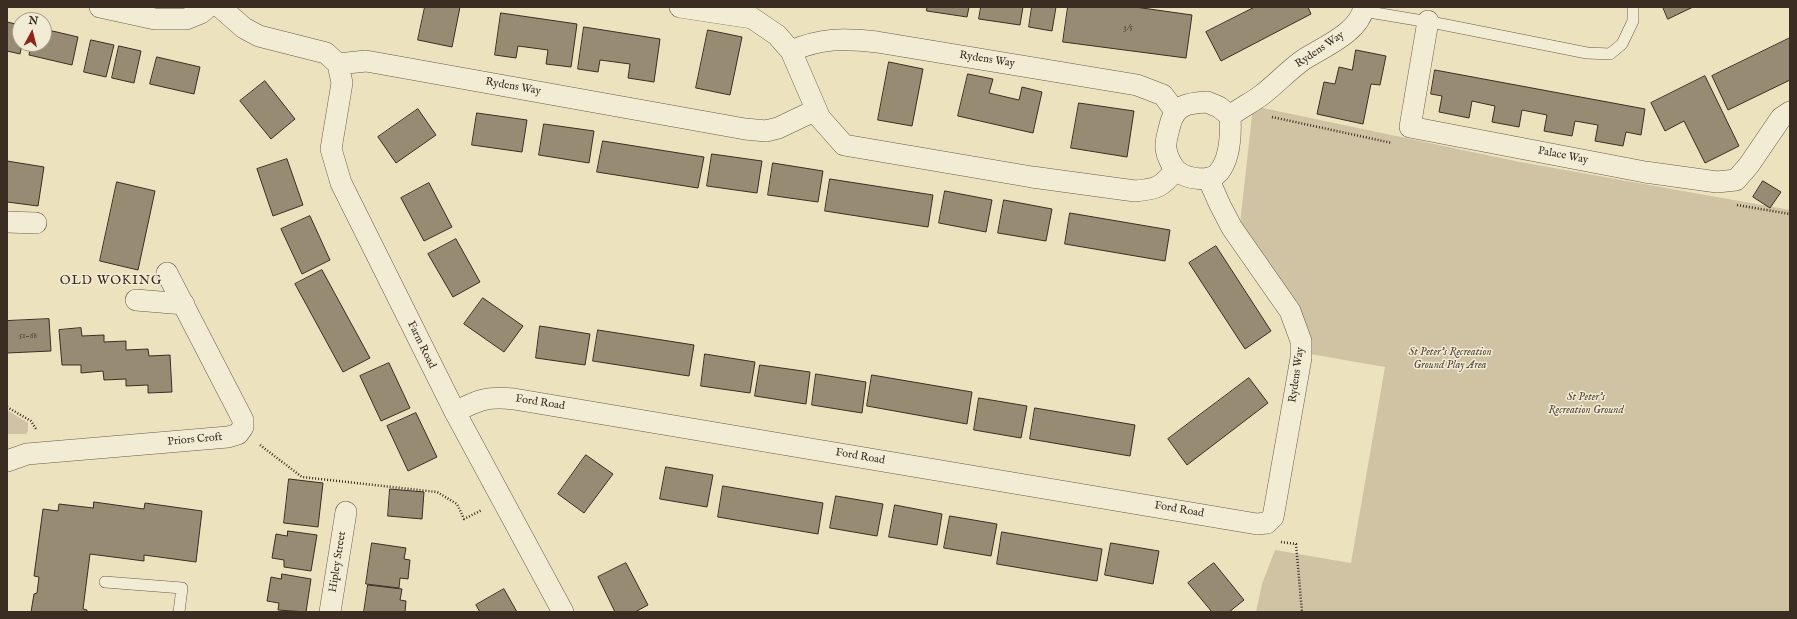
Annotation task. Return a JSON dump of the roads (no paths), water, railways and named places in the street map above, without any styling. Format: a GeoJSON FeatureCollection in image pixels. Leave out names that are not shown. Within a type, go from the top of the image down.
{"type":"FeatureCollection","features":[{"type":"Feature","properties":{"kind":"street"},"geometry":{"type":"LineString","coordinates":[[100,7],[155,19],[186,19],[201,13],[208,7]]}},
{"type":"Feature","properties":{"kind":"street"},"geometry":{"type":"LineString","coordinates":[[220,7],[244,28],[259,36],[326,53],[338,64]]}},
{"type":"Feature","properties":{"kind":"street"},"geometry":{"type":"LineString","coordinates":[[680,7],[752,18],[777,34],[791,51],[820,118],[844,144],[1032,177],[1135,191],[1152,190],[1165,183],[1176,170]]}},
{"type":"Feature","properties":{"kind":"street","name":"Rydens Way"},"geometry":{"type":"LineString","coordinates":[[1230,116],[1263,95],[1304,60],[1333,43],[1351,29],[1364,9]]}},
{"type":"Feature","properties":{"kind":"street","name":"Palace Way"},"geometry":{"type":"LineString","coordinates":[[1428,21],[1410,127],[1645,172],[1717,182],[1736,180],[1750,165],[1781,118],[1790,112]]}},
{"type":"Feature","properties":{"kind":"street","name":"Rydens Way"},"geometry":{"type":"LineString","coordinates":[[791,51],[807,44],[828,40],[852,39],[877,42],[1137,85],[1163,95],[1175,111]]}},
{"type":"Feature","properties":{"kind":"street","name":"Rydens Way"},"geometry":{"type":"LineString","coordinates":[[338,64],[366,61],[745,129],[766,131],[778,128],[816,110]]}},
{"type":"Feature","properties":{"kind":"street","name":"Farm Road"},"geometry":{"type":"LineString","coordinates":[[338,64],[342,83],[331,148],[341,183],[455,412],[563,612]]}},
{"type":"Feature","properties":{"kind":"street"},"geometry":{"type":"LineString","coordinates":[[1207,102],[1219,107],[1230,116],[1229,150],[1225,163],[1218,173],[1208,178],[1195,178],[1176,170],[1166,150],[1167,136],[1175,111],[1193,103],[1207,102]]}},
{"type":"Feature","properties":{"kind":"street","name":"Rydens Way"},"geometry":{"type":"LineString","coordinates":[[1208,178],[1232,228],[1290,311],[1301,341],[1301,358],[1273,517],[1267,523]]}},
{"type":"Feature","properties":{"kind":"street"},"geometry":{"type":"LineString","coordinates":[[7,222],[36,223]]}},
{"type":"Feature","properties":{"kind":"street"},"geometry":{"type":"LineString","coordinates":[[167,273],[184,304]]}},
{"type":"Feature","properties":{"kind":"street"},"geometry":{"type":"LineString","coordinates":[[136,300],[184,304]]}},
{"type":"Feature","properties":{"kind":"street","name":"Priors Croft"},"geometry":{"type":"LineString","coordinates":[[7,461],[27,454],[228,437],[238,434],[243,427],[243,420],[184,304]]}},
{"type":"Feature","properties":{"kind":"street","name":"Ford Road"},"geometry":{"type":"LineString","coordinates":[[455,412],[480,399],[494,397],[511,398],[1257,524],[1267,523]]}},
{"type":"Feature","properties":{"kind":"street","name":"Hipley Street"},"geometry":{"type":"LineString","coordinates":[[330,612],[346,512]]}},
{"type":"Feature","properties":{"kind":"lane"},"geometry":{"type":"LineString","coordinates":[[1364,9],[1587,53],[1610,54],[1622,44],[1633,21],[1633,7]]}},
{"type":"Feature","properties":{"kind":"lane"},"geometry":{"type":"LineString","coordinates":[[105,582],[182,588],[179,612]]}},
{"type":"Feature","properties":{"kind":"district","name":"OLD WOKING"},"geometry":{"type":"Point","coordinates":[111,281]}},
{"type":"Feature","properties":{"kind":"park label","name":"St Peter's Recreation Ground Play Area"},"geometry":{"type":"Point","coordinates":[1450,359]}},
{"type":"Feature","properties":{"kind":"park label","name":"St Peter's Recreation Ground"},"geometry":{"type":"Point","coordinates":[1586,404]}}]}
